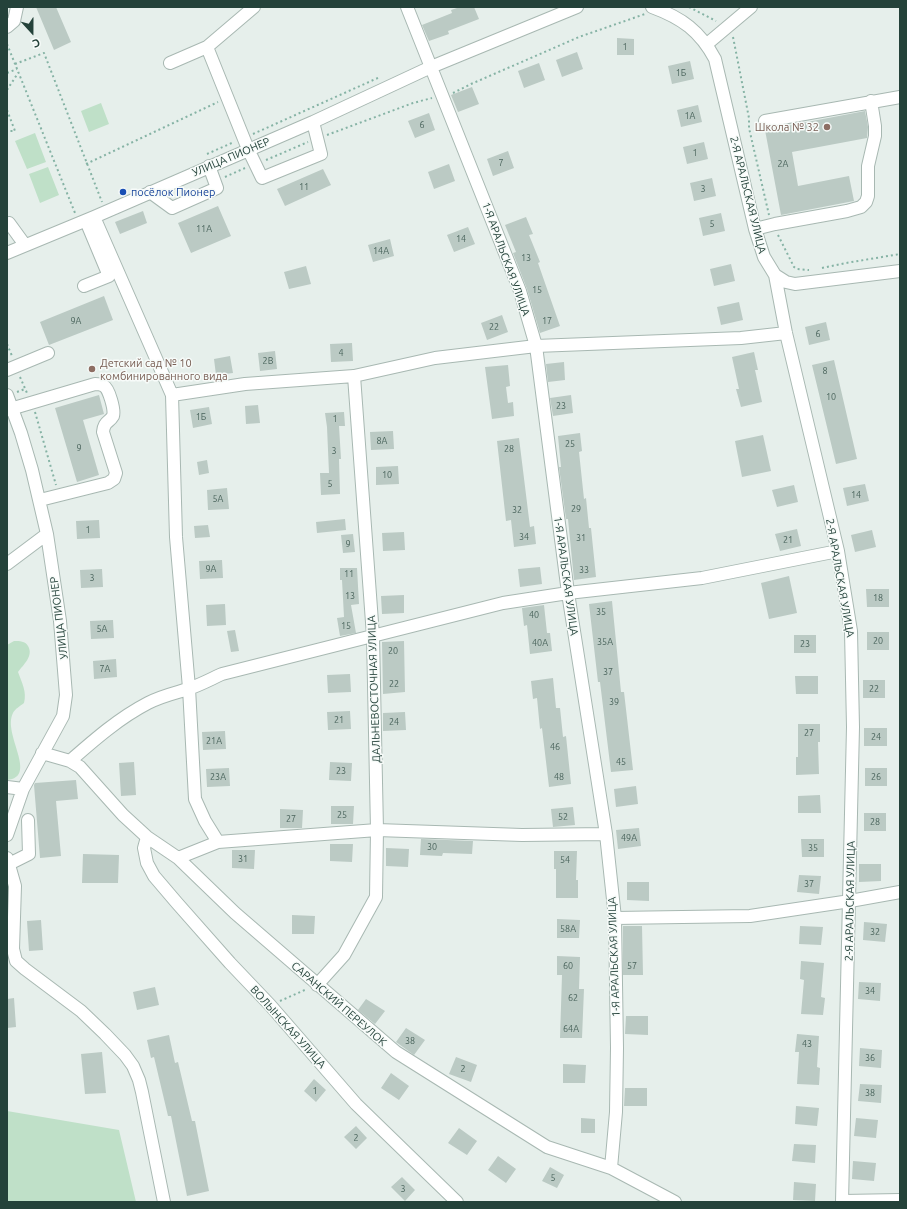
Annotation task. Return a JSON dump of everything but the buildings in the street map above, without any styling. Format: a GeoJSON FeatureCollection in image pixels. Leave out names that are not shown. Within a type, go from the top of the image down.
{"type":"FeatureCollection","features":[{"type":"Feature","properties":{"kind":"street"},"geometry":{"type":"LineString","coordinates":[[11,24],[17,7]]}},
{"type":"Feature","properties":{"kind":"street"},"geometry":{"type":"LineString","coordinates":[[170,63],[207,47],[254,7]]}},
{"type":"Feature","properties":{"kind":"street","name":"1-Я АРАЛЬСКАЯ УЛИЦА"},"geometry":{"type":"LineString","coordinates":[[408,7],[520,291],[536,346],[568,593],[606,834],[615,918],[617,1048],[616,1112],[611,1168]]}},
{"type":"Feature","properties":{"kind":"street","name":"УЛИЦА ПИОНЕР"},"geometry":{"type":"LineString","coordinates":[[7,253],[90,219],[209,166],[246,143],[313,122],[431,67],[578,7]]}},
{"type":"Feature","properties":{"kind":"street","name":"2-Я АРАЛЬСКАЯ УЛИЦА"},"geometry":{"type":"LineString","coordinates":[[652,7],[675,11],[707,44],[715,59],[755,229],[764,257],[775,275],[786,333],[838,551],[851,631],[853,727],[843,1201]]}},
{"type":"Feature","properties":{"kind":"street"},"geometry":{"type":"LineString","coordinates":[[707,44],[751,7]]}},
{"type":"Feature","properties":{"kind":"street"},"geometry":{"type":"LineString","coordinates":[[207,47],[246,143],[262,178],[321,154],[313,122]]}},
{"type":"Feature","properties":{"kind":"street"},"geometry":{"type":"LineString","coordinates":[[765,121],[900,97]]}},
{"type":"Feature","properties":{"kind":"street"},"geometry":{"type":"LineString","coordinates":[[755,229],[772,224],[847,211],[860,207],[866,202],[868,196],[869,161],[875,136],[872,101]]}},
{"type":"Feature","properties":{"kind":"street"},"geometry":{"type":"LineString","coordinates":[[150,192],[172,208],[217,188],[209,166]]}},
{"type":"Feature","properties":{"kind":"street"},"geometry":{"type":"LineString","coordinates":[[84,286],[109,276],[90,219]]}},
{"type":"Feature","properties":{"kind":"street"},"geometry":{"type":"LineString","coordinates":[[90,219],[172,395],[176,537],[189,688],[196,799],[204,821],[218,842]]}},
{"type":"Feature","properties":{"kind":"street"},"geometry":{"type":"LineString","coordinates":[[9,223],[25,245]]}},
{"type":"Feature","properties":{"kind":"street"},"geometry":{"type":"LineString","coordinates":[[775,275],[786,282],[795,284],[900,271]]}},
{"type":"Feature","properties":{"kind":"street"},"geometry":{"type":"LineString","coordinates":[[172,395],[245,384],[354,376],[435,358],[536,346],[741,338],[786,333]]}},
{"type":"Feature","properties":{"kind":"street"},"geometry":{"type":"LineString","coordinates":[[11,368],[48,353]]}},
{"type":"Feature","properties":{"kind":"street","name":"ДАЛЬНЕВОСТОЧНАЯ УЛИЦА"},"geometry":{"type":"LineString","coordinates":[[317,985],[344,955],[376,896],[377,830],[373,636],[354,376]]}},
{"type":"Feature","properties":{"kind":"street"},"geometry":{"type":"LineString","coordinates":[[10,409],[95,384],[105,386],[109,392],[113,416],[104,426],[103,432],[116,473],[114,479],[108,483],[40,500]]}},
{"type":"Feature","properties":{"kind":"street","name":"УЛИЦА ПИОНЕР"},"geometry":{"type":"LineString","coordinates":[[7,835],[23,789],[63,716],[66,695],[60,621],[47,534],[40,500],[26,448],[10,409],[11,393]]}},
{"type":"Feature","properties":{"kind":"street"},"geometry":{"type":"LineString","coordinates":[[7,564],[47,534]]}},
{"type":"Feature","properties":{"kind":"street"},"geometry":{"type":"LineString","coordinates":[[70,761],[107,730],[132,713],[164,696],[189,688],[222,674],[503,603],[568,593],[702,578],[838,551]]}},
{"type":"Feature","properties":{"kind":"street","name":"САРАНСКИЙ ПЕРЕУЛОК"},"geometry":{"type":"LineString","coordinates":[[42,753],[70,761],[80,768],[123,815],[147,837],[178,858],[234,913],[396,1052],[547,1147],[611,1168],[675,1202]]}},
{"type":"Feature","properties":{"kind":"street"},"geometry":{"type":"LineString","coordinates":[[7,787],[23,789]]}},
{"type":"Feature","properties":{"kind":"street"},"geometry":{"type":"LineString","coordinates":[[28,820],[29,854],[8,861],[15,886],[13,950],[16,961],[81,1011],[125,1055],[133,1066],[142,1092],[164,1202]]}},
{"type":"Feature","properties":{"kind":"street"},"geometry":{"type":"LineString","coordinates":[[178,858],[218,842],[377,830],[522,835],[606,834]]}},
{"type":"Feature","properties":{"kind":"street","name":"ВОЛЫНСКАЯ УЛИЦА"},"geometry":{"type":"LineString","coordinates":[[147,837],[144,848],[147,863],[154,876],[225,958],[270,1005],[356,1104],[457,1202]]}},
{"type":"Feature","properties":{"kind":"street"},"geometry":{"type":"LineString","coordinates":[[615,918],[750,916],[900,892]]}},
{"type":"Feature","properties":{"kind":"street"},"geometry":{"type":"LineString","coordinates":[[843,1201],[900,1200]]}},
{"type":"Feature","properties":{"kind":"path"},"geometry":{"type":"LineString","coordinates":[[689,7],[727,27],[733,34],[749,118],[749,128],[772,224],[794,267],[797,269],[809,270],[900,254]]}},
{"type":"Feature","properties":{"kind":"path"},"geometry":{"type":"LineString","coordinates":[[7,44],[75,214]]}},
{"type":"Feature","properties":{"kind":"path"},"geometry":{"type":"LineString","coordinates":[[15,64],[44,53],[102,202]]}},
{"type":"Feature","properties":{"kind":"path"},"geometry":{"type":"LineString","coordinates":[[7,73],[17,69]]}},
{"type":"Feature","properties":{"kind":"path"},"geometry":{"type":"LineString","coordinates":[[7,90],[19,72]]}},
{"type":"Feature","properties":{"kind":"path"},"geometry":{"type":"LineString","coordinates":[[246,143],[384,75]]}},
{"type":"Feature","properties":{"kind":"path"},"geometry":{"type":"LineString","coordinates":[[86,164],[228,97]]}},
{"type":"Feature","properties":{"kind":"path"},"geometry":{"type":"LineString","coordinates":[[7,110],[15,131],[7,131]]}},
{"type":"Feature","properties":{"kind":"path"},"geometry":{"type":"LineString","coordinates":[[7,344],[11,368],[25,389],[38,420],[58,495]]}},
{"type":"Feature","properties":{"kind":"path"},"geometry":{"type":"LineString","coordinates":[[11,393],[25,389]]}},
{"type":"Feature","properties":{"kind":"path"},"geometry":{"type":"LineString","coordinates":[[270,1005],[317,985]]}},
{"type":"Feature","properties":{"kind":"green space"},"geometry":{"type":"Polygon","coordinates":[[[101,103],[109,124],[89,132],[81,111],[101,103]]]}},
{"type":"Feature","properties":{"kind":"green space"},"geometry":{"type":"Polygon","coordinates":[[[35,133],[46,162],[27,169],[15,141],[35,133]]]}},
{"type":"Feature","properties":{"kind":"green space"},"geometry":{"type":"Polygon","coordinates":[[[48,167],[59,195],[40,203],[29,174],[48,167]]]}},
{"type":"Feature","properties":{"kind":"green space"},"geometry":{"type":"Polygon","coordinates":[[[14,641],[24,642],[28,646],[30,653],[29,657],[18,672],[24,691],[24,703],[13,713],[11,722],[20,763],[20,771],[16,777],[7,780],[7,645],[14,641]]]}},
{"type":"Feature","properties":{"kind":"green space"},"geometry":{"type":"Polygon","coordinates":[[[7,1111],[119,1130],[136,1202],[7,1202],[7,1111]]]}},
{"type":"Feature","properties":{"kind":"place","name":"Школа № 32"},"geometry":{"type":"Point","coordinates":[827,127]}},
{"type":"Feature","properties":{"kind":"place","name":"посёлок Пионер"},"geometry":{"type":"Point","coordinates":[123,192]}},
{"type":"Feature","properties":{"kind":"place","name":"Детский сад № 10 комбинированного вида"},"geometry":{"type":"Point","coordinates":[92,369]}}]}
